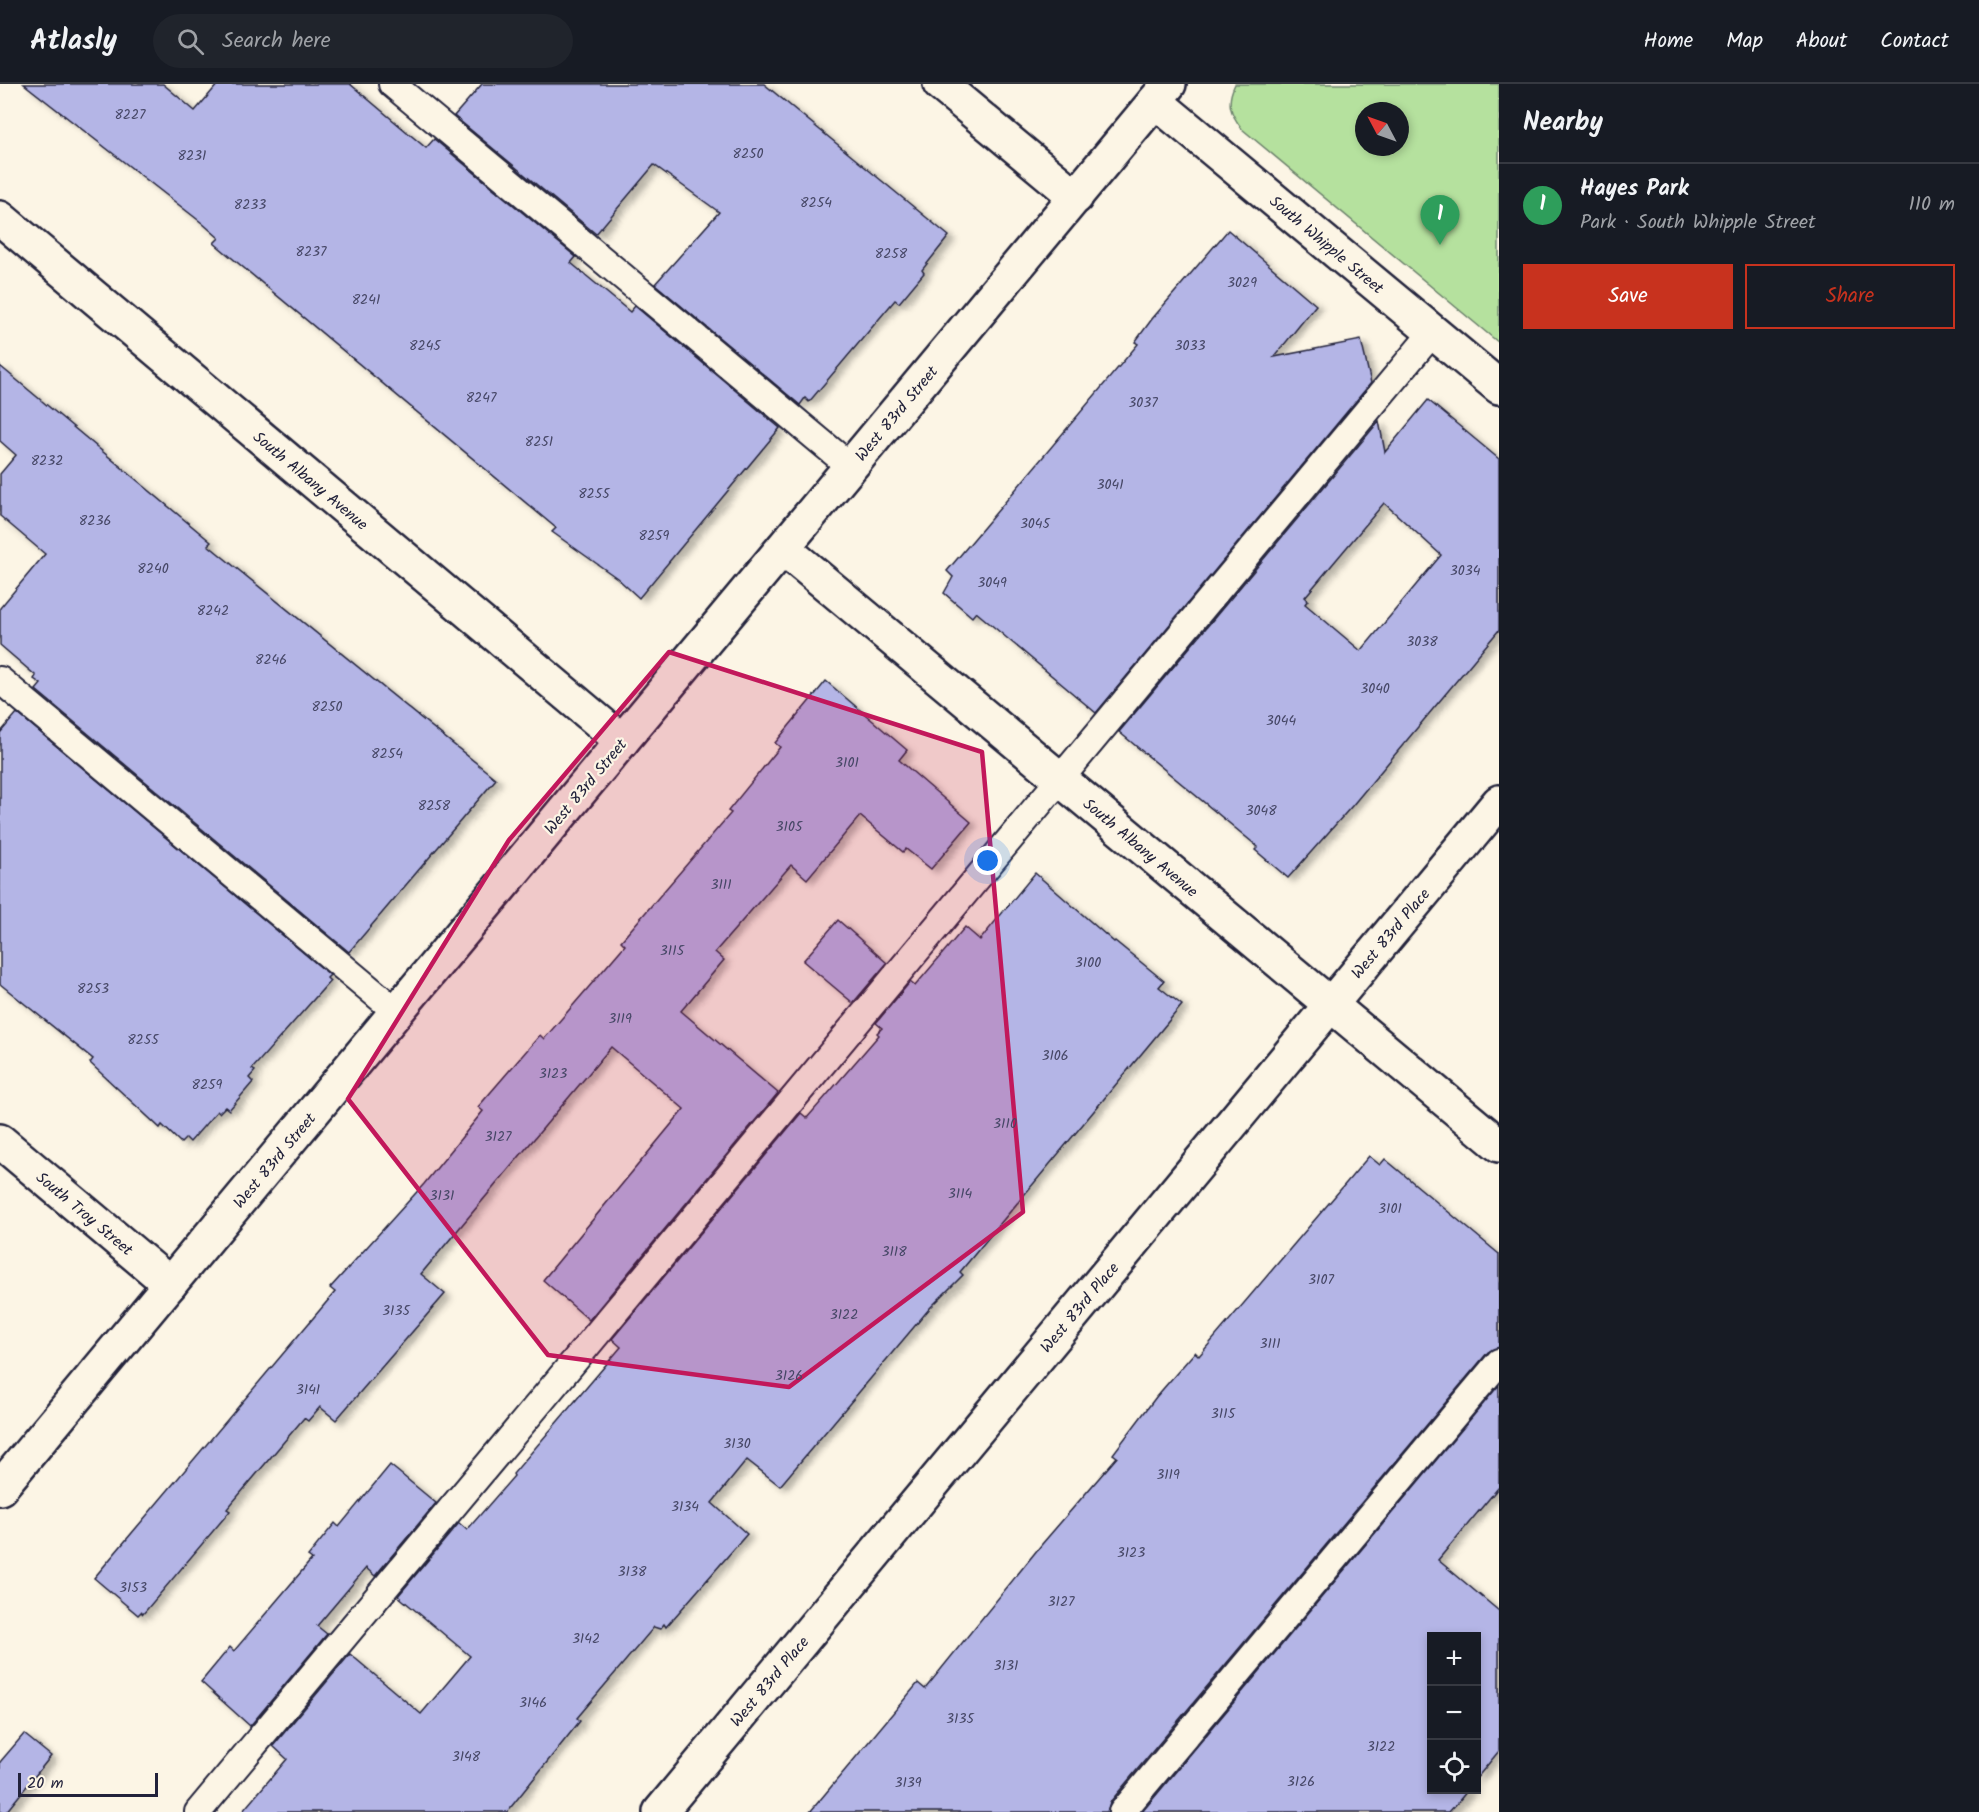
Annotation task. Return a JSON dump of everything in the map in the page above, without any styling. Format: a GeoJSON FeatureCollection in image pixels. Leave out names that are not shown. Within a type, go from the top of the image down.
{"type":"FeatureCollection","features":[{"type":"Feature","properties":{"kind":"street"},"geometry":{"type":"LineString","coordinates":[[940,84],[1076,197]]}},
{"type":"Feature","properties":{"kind":"street","name":"West 83rd Street"},"geometry":{"type":"LineString","coordinates":[[0,1488],[1162,92]]}},
{"type":"Feature","properties":{"kind":"street","name":"South Whipple Street"},"geometry":{"type":"LineString","coordinates":[[1162,92],[1433,332],[1499,387]]}},
{"type":"Feature","properties":{"kind":"street","name":"South Albany Avenue"},"geometry":{"type":"LineString","coordinates":[[0,218],[622,741]]}},
{"type":"Feature","properties":{"kind":"street","name":"South Albany Avenue"},"geometry":{"type":"LineString","coordinates":[[783,548],[1499,1145]]}},
{"type":"Feature","properties":{"kind":"street","name":"West 83rd Place"},"geometry":{"type":"LineString","coordinates":[[660,1812],[1499,801]]}},
{"type":"Feature","properties":{"kind":"street","name":"South Troy Street"},"geometry":{"type":"LineString","coordinates":[[0,1142],[170,1284]]}},
{"type":"Feature","properties":{"kind":"lane"},"geometry":{"type":"LineString","coordinates":[[392,84],[851,466]]}},
{"type":"Feature","properties":{"kind":"lane"},"geometry":{"type":"LineString","coordinates":[[198,1812],[1433,332]]}},
{"type":"Feature","properties":{"kind":"lane"},"geometry":{"type":"LineString","coordinates":[[0,680],[397,1012]]}},
{"type":"Feature","properties":{"kind":"lane"},"geometry":{"type":"LineString","coordinates":[[1122,1812],[1499,1362]]}},
{"type":"Feature","properties":{"kind":"highlighted area"},"geometry":{"type":"Polygon","coordinates":[[[669,652],[982,752],[1023,1212],[789,1387],[548,1355],[348,1099],[509,840],[669,652]]]}},
{"type":"Feature","properties":{"kind":"green space"},"geometry":{"type":"Polygon","coordinates":[[[1235,84],[1499,84],[1499,343],[1242,129],[1231,108],[1231,97],[1235,84]]]}},
{"type":"Feature","properties":{"kind":"building"},"geometry":{"type":"Polygon","coordinates":[[[24,84],[163,84],[195,111],[218,84],[350,84],[426,148],[434,139],[576,257],[571,263],[630,312],[635,306],[780,428],[639,598],[617,578],[552,532],[556,528],[214,243],[219,238],[202,223],[24,84]]]}},
{"type":"Feature","properties":{"kind":"building"},"geometry":{"type":"Polygon","coordinates":[[[482,84],[764,84],[949,236],[922,270],[924,273],[899,303],[895,300],[809,402],[805,398],[800,405],[655,284],[719,212],[654,165],[596,234],[454,116],[482,84]]]}},
{"type":"Feature","properties":{"kind":"building"},"geometry":{"type":"Polygon","coordinates":[[[1228,230],[1316,305],[1274,357],[1361,340],[1371,383],[1096,713],[976,612],[972,617],[944,593],[953,577],[947,571],[1138,344],[1135,342],[1152,319],[1228,230]]]}},
{"type":"Feature","properties":{"kind":"building"},"geometry":{"type":"Polygon","coordinates":[[[0,366],[211,542],[208,545],[496,779],[349,952],[36,690],[41,684],[34,679],[36,676],[0,645],[0,608],[45,554],[0,516],[0,474],[16,455],[0,441],[0,366]]]}},
{"type":"Feature","properties":{"kind":"building"},"geometry":{"type":"Polygon","coordinates":[[[1428,400],[1499,459],[1499,630],[1352,806],[1288,878],[1255,850],[1258,847],[1119,732],[1379,421],[1385,452],[1428,400]],[[1384,503],[1305,597],[1308,600],[1305,604],[1361,651],[1441,555],[1384,503]]]}},
{"type":"Feature","properties":{"kind":"building"},"geometry":{"type":"Polygon","coordinates":[[[826,681],[907,750],[899,760],[971,822],[931,869],[906,849],[903,852],[860,816],[807,879],[791,865],[715,952],[724,960],[681,1011],[778,1093],[589,1320],[543,1280],[684,1109],[611,1047],[421,1274],[445,1294],[336,1420],[320,1407],[308,1421],[304,1418],[227,1509],[230,1511],[143,1614],[141,1612],[138,1615],[94,1578],[335,1292],[330,1288],[424,1184],[483,1111],[478,1107],[540,1035],[544,1039],[625,945],[621,941],[731,813],[728,811],[780,747],[775,743],[826,681]]]}},
{"type":"Feature","properties":{"kind":"building"},"geometry":{"type":"Polygon","coordinates":[[[17,713],[330,975],[327,978],[330,981],[252,1069],[255,1071],[249,1078],[253,1082],[229,1110],[225,1107],[219,1113],[217,1111],[190,1142],[186,1138],[181,1143],[162,1125],[160,1128],[90,1063],[93,1059],[0,984],[0,733],[17,713]]]}},
{"type":"Feature","properties":{"kind":"building"},"geometry":{"type":"Polygon","coordinates":[[[1035,873],[1114,942],[1164,981],[1159,987],[1182,1005],[960,1272],[963,1275],[930,1308],[780,1486],[747,1460],[712,1503],[747,1534],[666,1627],[664,1624],[660,1629],[654,1627],[577,1718],[580,1721],[507,1812],[242,1812],[287,1759],[273,1746],[350,1654],[421,1714],[470,1656],[398,1596],[459,1523],[467,1530],[514,1476],[513,1474],[621,1347],[612,1339],[801,1113],[807,1118],[879,1035],[877,1033],[882,1028],[876,1023],[910,982],[915,986],[965,927],[980,940],[1035,873]]]}},
{"type":"Feature","properties":{"kind":"building"},"geometry":{"type":"Polygon","coordinates":[[[838,920],[887,963],[853,1003],[803,961],[838,920]]]}},
{"type":"Feature","properties":{"kind":"building"},"geometry":{"type":"Polygon","coordinates":[[[1369,1156],[1380,1165],[1385,1159],[1499,1254],[1499,1347],[1488,1352],[1110,1802],[1107,1812],[810,1812],[918,1683],[925,1689],[1042,1544],[1117,1457],[1113,1454],[1156,1397],[1195,1352],[1199,1356],[1369,1156]]]}},
{"type":"Feature","properties":{"kind":"building"},"geometry":{"type":"Polygon","coordinates":[[[1499,1385],[1499,1487],[1438,1560],[1499,1611],[1499,1751],[1481,1773],[1481,1632],[1427,1632],[1427,1794],[1465,1794],[1458,1802],[1449,1812],[1142,1812],[1499,1385]]]}},
{"type":"Feature","properties":{"kind":"building"},"geometry":{"type":"Polygon","coordinates":[[[390,1465],[436,1503],[375,1576],[366,1568],[317,1626],[327,1634],[250,1726],[201,1682],[230,1647],[234,1651],[312,1559],[308,1556],[335,1523],[339,1527],[390,1465]]]}},
{"type":"Feature","properties":{"kind":"building"},"geometry":{"type":"Polygon","coordinates":[[[24,1734],[51,1756],[6,1812],[0,1812],[0,1762],[24,1734]]]}},
{"type":"Feature","properties":{"kind":"place","name":"Hayes Park"},"geometry":{"type":"Point","coordinates":[1440,245]}}]}
